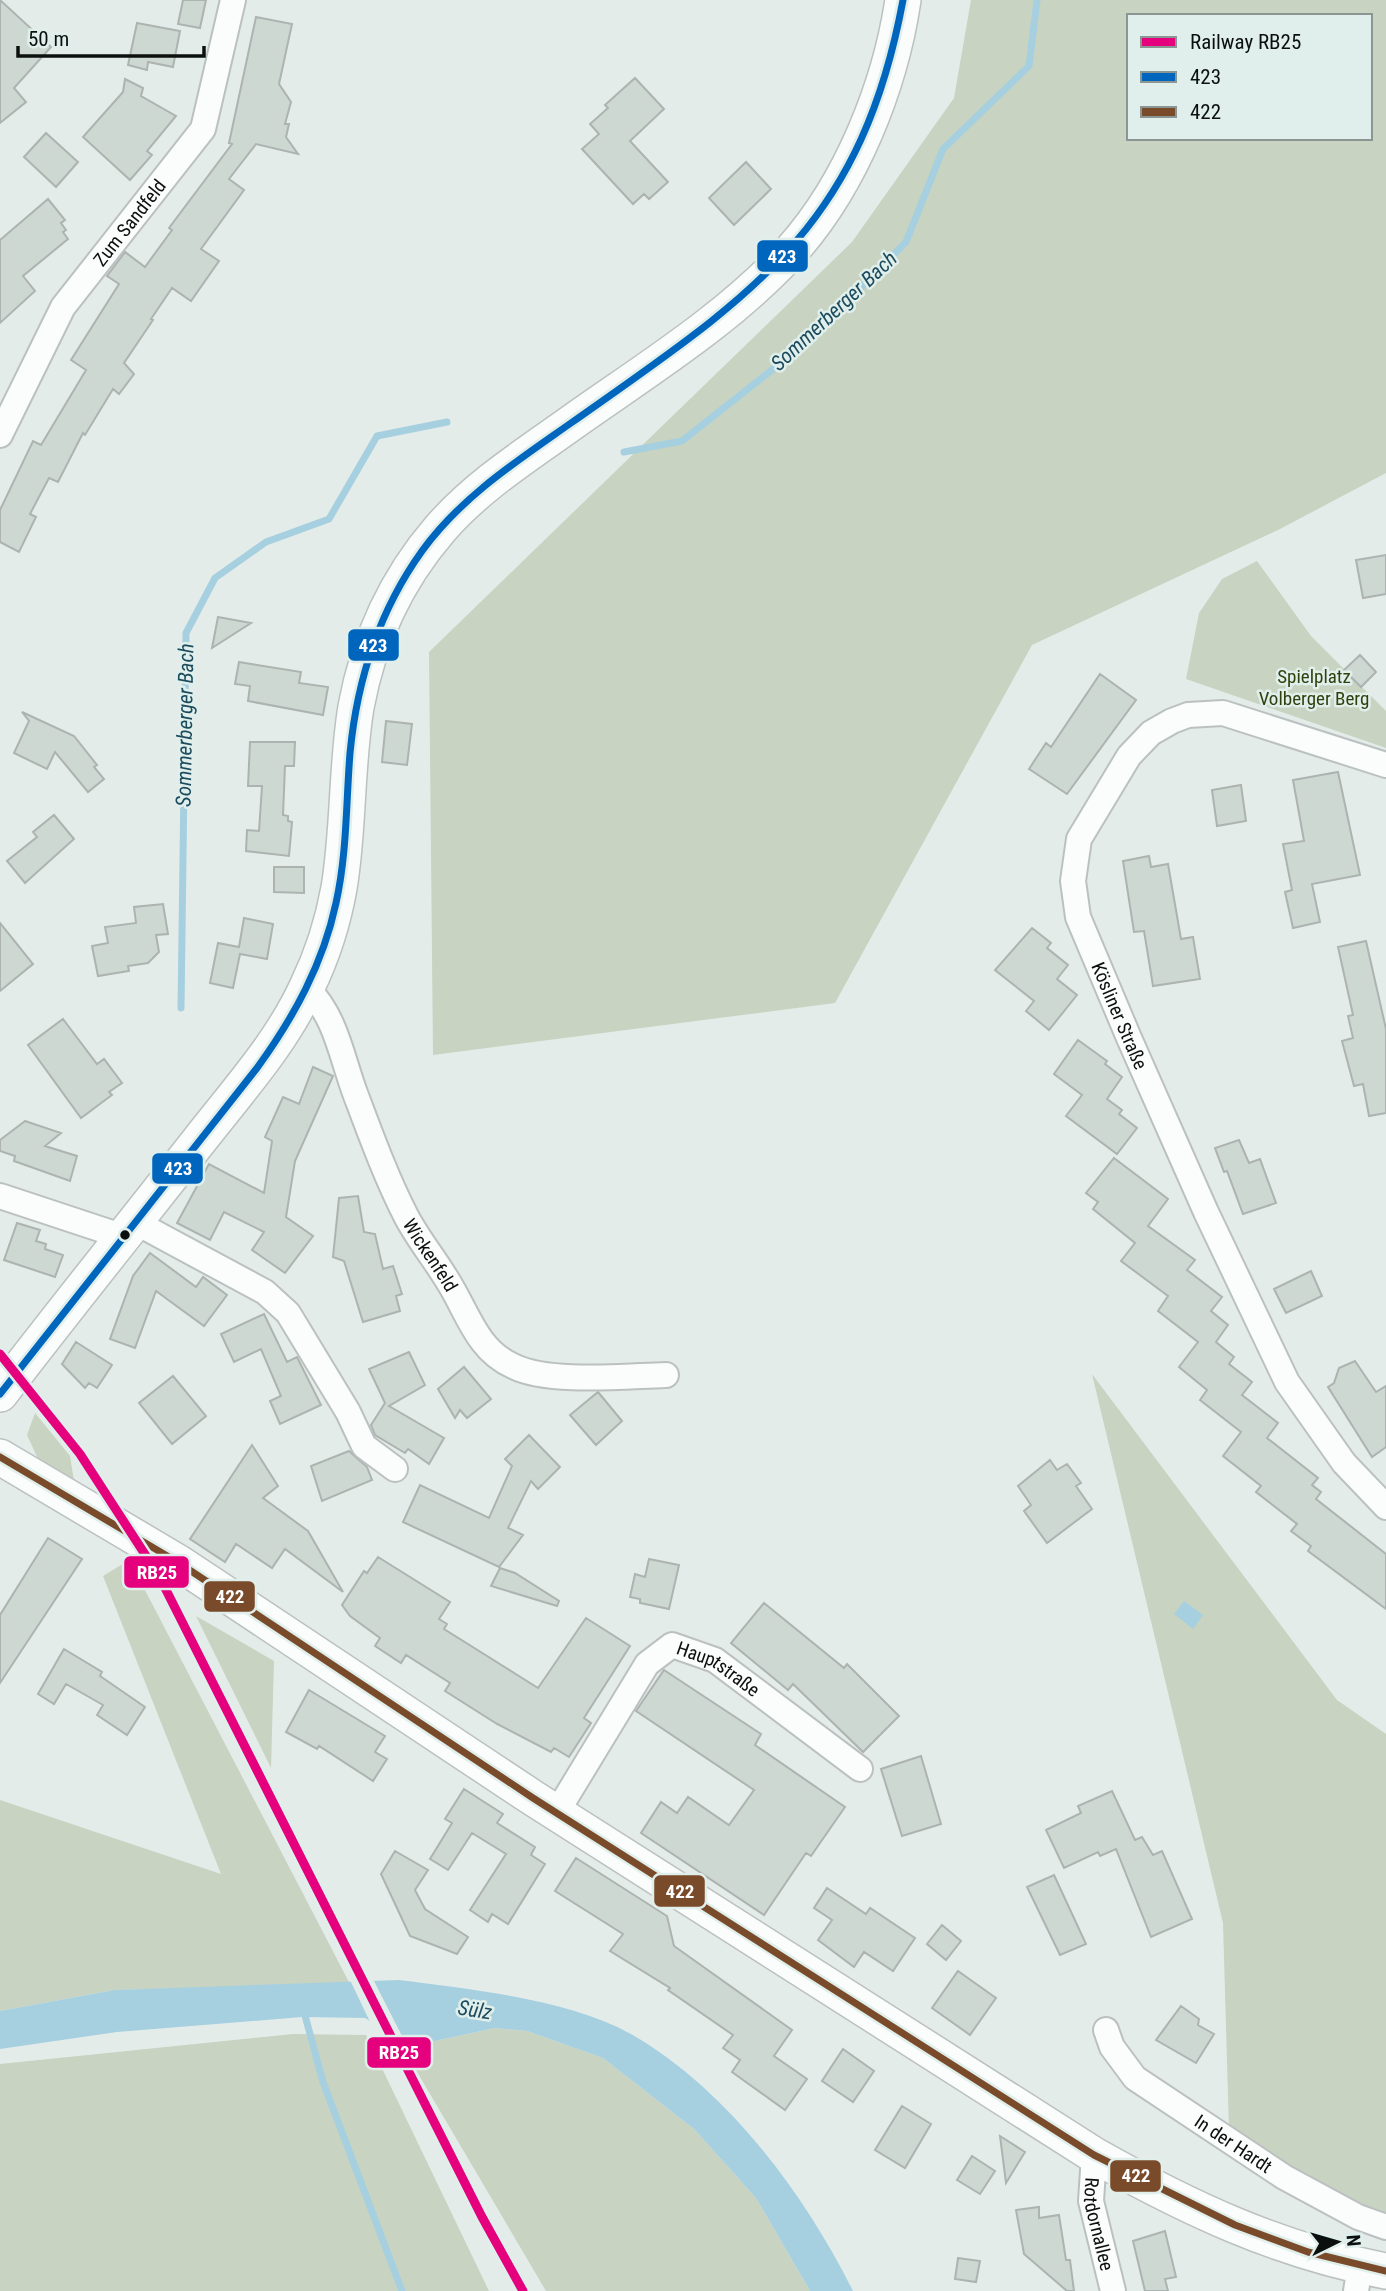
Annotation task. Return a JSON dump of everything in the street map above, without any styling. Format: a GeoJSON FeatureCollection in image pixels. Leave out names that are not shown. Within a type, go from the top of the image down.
{"type":"FeatureCollection","features":[{"type":"Feature","properties":{"kind":"street","name":"Zum Sandfeld"},"geometry":{"type":"LineString","coordinates":[[0,435],[63,307],[203,129],[233,0]]}},
{"type":"Feature","properties":{"kind":"street"},"geometry":{"type":"LineString","coordinates":[[0,1394],[267,1053],[307,988],[327,936],[339,888],[351,749],[365,668],[377,630],[396,593],[441,528],[467,503],[507,469],[732,306],[794,248],[837,188],[863,135],[888,65],[903,0]]}},
{"type":"Feature","properties":{"kind":"street","name":"Kösliner Straße"},"geometry":{"type":"LineString","coordinates":[[1386,765],[1223,713],[1188,715],[1151,733],[1129,756],[1079,839],[1073,881],[1078,918],[1129,1038],[1206,1212],[1287,1382],[1344,1462],[1386,1507]]}},
{"type":"Feature","properties":{"kind":"street","name":"Wickenfeld"},"geometry":{"type":"LineString","coordinates":[[307,988],[324,1005],[355,1093],[406,1216],[453,1290],[468,1323],[493,1353],[512,1366],[534,1373],[595,1377],[666,1376]]}},
{"type":"Feature","properties":{"kind":"street"},"geometry":{"type":"LineString","coordinates":[[0,1196],[130,1229],[265,1292],[288,1313],[348,1412],[364,1446],[395,1469]]}},
{"type":"Feature","properties":{"kind":"street"},"geometry":{"type":"LineString","coordinates":[[0,1457],[179,1563],[557,1812],[1094,2155],[1181,2204],[1367,2276]]}},
{"type":"Feature","properties":{"kind":"street","name":"Hauptstraße"},"geometry":{"type":"LineString","coordinates":[[557,1812],[647,1664],[672,1645],[715,1660],[860,1769]]}},
{"type":"Feature","properties":{"kind":"street","name":"In der Hardt"},"geometry":{"type":"LineString","coordinates":[[1106,2030],[1112,2047],[1135,2078],[1284,2177],[1358,2217],[1386,2227]]}},
{"type":"Feature","properties":{"kind":"street","name":"Rotdornallee"},"geometry":{"type":"LineString","coordinates":[[1094,2155],[1091,2201],[1112,2291]]}},
{"type":"Feature","properties":{"kind":"green space"},"geometry":{"type":"Polygon","coordinates":[[[971,0],[1386,0],[1386,473],[1280,529],[1032,645],[835,1003],[433,1055],[429,652],[852,242],[954,98],[971,0]]]}},
{"type":"Feature","properties":{"kind":"green space","name":"Spielplatz Volberger Berg"},"geometry":{"type":"Polygon","coordinates":[[[1257,561],[1311,636],[1386,711],[1386,748],[1186,679],[1199,613],[1222,579],[1257,561]]]}},
{"type":"Feature","properties":{"kind":"green space"},"geometry":{"type":"Polygon","coordinates":[[[1092,1374],[1337,1700],[1386,1734],[1386,2217],[1336,2198],[1229,2130],[1223,1923],[1092,1374]]]}},
{"type":"Feature","properties":{"kind":"green space"},"geometry":{"type":"Polygon","coordinates":[[[35,1413],[70,1456],[74,1481],[38,1459],[27,1435],[35,1413]]]}},
{"type":"Feature","properties":{"kind":"green space"},"geometry":{"type":"Polygon","coordinates":[[[121,1565],[134,1569],[350,1984],[114,1990],[0,2011],[0,1800],[221,1874],[103,1576],[121,1565]]]}},
{"type":"Feature","properties":{"kind":"green space"},"geometry":{"type":"Polygon","coordinates":[[[196,1616],[274,1661],[271,1768],[196,1616]]]}},
{"type":"Feature","properties":{"kind":"green space"},"geometry":{"type":"Polygon","coordinates":[[[495,2028],[527,2031],[603,2058],[694,2129],[756,2198],[810,2291],[546,2291],[397,2038],[421,2044],[495,2028]]]}},
{"type":"Feature","properties":{"kind":"green space"},"geometry":{"type":"Polygon","coordinates":[[[293,2034],[366,2035],[489,2291],[0,2291],[0,2064],[293,2034]]]}},
{"type":"Feature","properties":{"kind":"water"},"geometry":{"type":"Polygon","coordinates":[[[1184,1601],[1203,1615],[1193,1629],[1174,1614],[1184,1601]]]}},
{"type":"Feature","properties":{"kind":"water","name":"Sülz"},"geometry":{"type":"Polygon","coordinates":[[[399,1980],[518,1997],[578,2012],[631,2034],[666,2057],[731,2114],[760,2146],[811,2217],[853,2291],[810,2291],[756,2198],[694,2129],[603,2058],[527,2031],[495,2028],[421,2044],[397,2038],[365,2018],[302,2017],[117,2032],[0,2049],[0,2011],[114,1990],[399,1980]]]}},
{"type":"Feature","properties":{"kind":"pier"},"geometry":{"type":"Polygon","coordinates":[[[373,1979],[404,2040],[399,2042],[372,2026],[350,1980],[373,1979]]]}},
{"type":"Feature","properties":{"kind":"building"},"geometry":{"type":"Polygon","coordinates":[[[0,0],[51,47],[14,88],[26,102],[0,123],[0,0]]]}},
{"type":"Feature","properties":{"kind":"building"},"geometry":{"type":"Polygon","coordinates":[[[183,0],[206,0],[200,28],[178,24],[183,0]]]}},
{"type":"Feature","properties":{"kind":"building"},"geometry":{"type":"Polygon","coordinates":[[[256,17],[292,24],[279,84],[291,102],[285,124],[289,124],[286,137],[298,154],[256,144],[229,179],[244,190],[201,249],[219,261],[191,301],[172,288],[124,363],[134,374],[119,394],[113,389],[85,435],[83,433],[58,482],[49,478],[30,514],[36,517],[19,552],[0,542],[0,510],[33,441],[41,445],[86,370],[71,360],[119,284],[107,276],[125,252],[145,267],[172,230],[169,228],[232,144],[229,143],[256,17]]]}},
{"type":"Feature","properties":{"kind":"building"},"geometry":{"type":"Polygon","coordinates":[[[137,23],[180,31],[173,67],[148,62],[147,70],[128,65],[137,23]]]}},
{"type":"Feature","properties":{"kind":"building"},"geometry":{"type":"Polygon","coordinates":[[[635,78],[664,109],[630,141],[668,182],[649,199],[644,194],[633,204],[582,149],[599,134],[590,124],[608,108],[605,105],[635,78]]]}},
{"type":"Feature","properties":{"kind":"building"},"geometry":{"type":"Polygon","coordinates":[[[125,79],[143,88],[141,96],[176,116],[147,151],[152,155],[130,180],[83,137],[123,92],[125,79]]]}},
{"type":"Feature","properties":{"kind":"building"},"geometry":{"type":"Polygon","coordinates":[[[46,133],[78,162],[56,187],[24,157],[46,133]]]}},
{"type":"Feature","properties":{"kind":"building"},"geometry":{"type":"Polygon","coordinates":[[[746,162],[771,189],[734,225],[709,198],[746,162]]]}},
{"type":"Feature","properties":{"kind":"building"},"geometry":{"type":"Polygon","coordinates":[[[48,199],[65,220],[61,223],[68,239],[23,276],[35,291],[0,323],[0,240],[48,199]]]}},
{"type":"Feature","properties":{"kind":"building"},"geometry":{"type":"Polygon","coordinates":[[[1386,555],[1386,594],[1363,598],[1356,560],[1386,555]]]}},
{"type":"Feature","properties":{"kind":"building"},"geometry":{"type":"Polygon","coordinates":[[[218,617],[251,623],[212,648],[218,617]]]}},
{"type":"Feature","properties":{"kind":"building"},"geometry":{"type":"Polygon","coordinates":[[[1360,655],[1376,672],[1361,687],[1344,670],[1360,655]]]}},
{"type":"Feature","properties":{"kind":"building"},"geometry":{"type":"Polygon","coordinates":[[[239,662],[301,672],[299,683],[328,687],[323,715],[248,701],[250,686],[235,684],[239,662]]]}},
{"type":"Feature","properties":{"kind":"building"},"geometry":{"type":"Polygon","coordinates":[[[1100,674],[1136,700],[1067,794],[1029,769],[1046,743],[1051,747],[1100,674]]]}},
{"type":"Feature","properties":{"kind":"building"},"geometry":{"type":"Polygon","coordinates":[[[22,712],[74,736],[97,765],[94,767],[104,779],[88,792],[55,752],[47,769],[14,753],[29,721],[22,712]]]}},
{"type":"Feature","properties":{"kind":"building"},"geometry":{"type":"Polygon","coordinates":[[[386,721],[412,724],[407,765],[382,762],[386,721]]]}},
{"type":"Feature","properties":{"kind":"building"},"geometry":{"type":"Polygon","coordinates":[[[250,742],[295,742],[294,766],[285,766],[283,815],[288,816],[288,821],[292,822],[289,856],[246,851],[247,830],[259,831],[262,786],[248,786],[250,742]]]}},
{"type":"Feature","properties":{"kind":"building"},"geometry":{"type":"Polygon","coordinates":[[[1338,772],[1360,875],[1312,884],[1320,922],[1293,928],[1285,892],[1292,890],[1283,844],[1304,841],[1293,780],[1338,772]]]}},
{"type":"Feature","properties":{"kind":"building"},"geometry":{"type":"Polygon","coordinates":[[[1241,785],[1246,821],[1217,826],[1212,790],[1241,785]]]}},
{"type":"Feature","properties":{"kind":"building"},"geometry":{"type":"Polygon","coordinates":[[[54,815],[74,839],[25,883],[7,861],[37,837],[33,832],[54,815]]]}},
{"type":"Feature","properties":{"kind":"building"},"geometry":{"type":"Polygon","coordinates":[[[1149,856],[1151,867],[1168,864],[1181,939],[1193,937],[1200,979],[1153,986],[1144,931],[1134,932],[1123,861],[1149,856]]]}},
{"type":"Feature","properties":{"kind":"building"},"geometry":{"type":"Polygon","coordinates":[[[274,867],[304,867],[304,893],[274,892],[274,867]]]}},
{"type":"Feature","properties":{"kind":"building"},"geometry":{"type":"Polygon","coordinates":[[[163,904],[168,934],[156,935],[159,952],[148,963],[128,966],[129,971],[98,976],[92,946],[108,943],[105,927],[136,923],[134,907],[163,904]]]}},
{"type":"Feature","properties":{"kind":"building"},"geometry":{"type":"Polygon","coordinates":[[[244,918],[273,924],[267,959],[240,954],[233,988],[210,983],[218,943],[239,947],[244,918]]]}},
{"type":"Feature","properties":{"kind":"building"},"geometry":{"type":"Polygon","coordinates":[[[0,923],[33,964],[0,991],[0,923]]]}},
{"type":"Feature","properties":{"kind":"building"},"geometry":{"type":"Polygon","coordinates":[[[1032,928],[1051,943],[1047,948],[1068,965],[1057,979],[1077,995],[1049,1030],[1026,1011],[1034,1001],[995,970],[1032,928]]]}},
{"type":"Feature","properties":{"kind":"building"},"geometry":{"type":"Polygon","coordinates":[[[1366,941],[1386,1029],[1386,1113],[1369,1116],[1363,1084],[1354,1086],[1342,1041],[1353,1038],[1348,1016],[1353,1015],[1338,947],[1366,941]]]}},
{"type":"Feature","properties":{"kind":"building"},"geometry":{"type":"Polygon","coordinates":[[[63,1019],[97,1064],[104,1059],[122,1083],[109,1092],[112,1095],[81,1118],[28,1045],[63,1019]]]}},
{"type":"Feature","properties":{"kind":"building"},"geometry":{"type":"Polygon","coordinates":[[[1078,1040],[1107,1061],[1105,1064],[1122,1077],[1107,1099],[1122,1110],[1119,1114],[1137,1128],[1117,1154],[1066,1116],[1082,1095],[1054,1074],[1078,1040]]]}},
{"type":"Feature","properties":{"kind":"building"},"geometry":{"type":"Polygon","coordinates":[[[313,1067],[333,1076],[295,1161],[286,1217],[313,1236],[285,1273],[252,1250],[264,1232],[224,1212],[210,1240],[177,1223],[209,1164],[264,1193],[272,1141],[265,1137],[283,1097],[299,1104],[313,1067]]]}},
{"type":"Feature","properties":{"kind":"building"},"geometry":{"type":"Polygon","coordinates":[[[25,1121],[61,1133],[45,1146],[77,1156],[70,1181],[14,1161],[15,1156],[0,1151],[0,1140],[25,1121]]]}},
{"type":"Feature","properties":{"kind":"building"},"geometry":{"type":"Polygon","coordinates":[[[1239,1140],[1249,1163],[1260,1159],[1276,1203],[1243,1214],[1215,1148],[1239,1140]]]}},
{"type":"Feature","properties":{"kind":"building"},"geometry":{"type":"Polygon","coordinates":[[[1114,1158],[1168,1199],[1148,1226],[1195,1260],[1187,1270],[1222,1297],[1211,1311],[1228,1325],[1216,1342],[1234,1357],[1229,1364],[1252,1382],[1242,1395],[1278,1423],[1267,1438],[1318,1478],[1312,1485],[1321,1492],[1316,1499],[1386,1554],[1386,1609],[1308,1551],[1311,1546],[1291,1531],[1297,1524],[1256,1492],[1261,1486],[1223,1456],[1241,1432],[1200,1400],[1207,1390],[1179,1367],[1198,1342],[1158,1311],[1168,1296],[1121,1261],[1135,1243],[1093,1209],[1098,1202],[1086,1193],[1114,1158]]]}},
{"type":"Feature","properties":{"kind":"building"},"geometry":{"type":"Polygon","coordinates":[[[358,1196],[364,1232],[375,1234],[383,1269],[393,1266],[402,1294],[396,1296],[400,1311],[363,1322],[344,1261],[333,1257],[339,1198],[358,1196]]]}},
{"type":"Feature","properties":{"kind":"building"},"geometry":{"type":"Polygon","coordinates":[[[17,1223],[40,1230],[36,1241],[46,1244],[45,1249],[63,1255],[55,1277],[4,1260],[17,1223]]]}},
{"type":"Feature","properties":{"kind":"building"},"geometry":{"type":"Polygon","coordinates":[[[150,1253],[196,1287],[203,1277],[227,1295],[204,1326],[156,1291],[135,1348],[110,1339],[133,1276],[150,1253]]]}},
{"type":"Feature","properties":{"kind":"building"},"geometry":{"type":"Polygon","coordinates":[[[1311,1271],[1322,1296],[1286,1313],[1274,1289],[1311,1271]]]}},
{"type":"Feature","properties":{"kind":"building"},"geometry":{"type":"Polygon","coordinates":[[[264,1314],[287,1362],[297,1357],[321,1405],[280,1424],[270,1401],[281,1396],[261,1349],[234,1362],[221,1334],[264,1314]]]}},
{"type":"Feature","properties":{"kind":"building"},"geometry":{"type":"Polygon","coordinates":[[[76,1342],[112,1365],[97,1388],[89,1383],[85,1388],[62,1364],[76,1342]]]}},
{"type":"Feature","properties":{"kind":"building"},"geometry":{"type":"Polygon","coordinates":[[[409,1352],[425,1385],[389,1406],[444,1438],[429,1464],[408,1449],[405,1453],[375,1435],[371,1425],[385,1403],[369,1369],[409,1352]]]}},
{"type":"Feature","properties":{"kind":"building"},"geometry":{"type":"Polygon","coordinates":[[[1355,1361],[1376,1392],[1386,1386],[1386,1447],[1372,1457],[1328,1387],[1334,1383],[1339,1368],[1355,1361]]]}},
{"type":"Feature","properties":{"kind":"building"},"geometry":{"type":"Polygon","coordinates":[[[464,1367],[491,1399],[467,1418],[460,1410],[455,1418],[438,1389],[464,1367]]]}},
{"type":"Feature","properties":{"kind":"building"},"geometry":{"type":"Polygon","coordinates":[[[173,1376],[206,1416],[172,1444],[139,1403],[173,1376]]]}},
{"type":"Feature","properties":{"kind":"building"},"geometry":{"type":"Polygon","coordinates":[[[598,1392],[622,1421],[596,1445],[570,1415],[598,1392]]]}},
{"type":"Feature","properties":{"kind":"building"},"geometry":{"type":"Polygon","coordinates":[[[529,1435],[560,1467],[538,1489],[531,1481],[508,1528],[523,1535],[499,1567],[403,1522],[420,1485],[489,1518],[512,1466],[505,1459],[529,1435]]]}},
{"type":"Feature","properties":{"kind":"building"},"geometry":{"type":"Polygon","coordinates":[[[252,1445],[278,1486],[263,1498],[308,1531],[343,1592],[285,1549],[272,1568],[236,1544],[225,1562],[190,1539],[252,1445]]]}},
{"type":"Feature","properties":{"kind":"building"},"geometry":{"type":"Polygon","coordinates":[[[349,1451],[367,1467],[372,1480],[322,1501],[311,1466],[349,1451]]]}},
{"type":"Feature","properties":{"kind":"building"},"geometry":{"type":"Polygon","coordinates":[[[1050,1460],[1057,1470],[1067,1464],[1081,1483],[1076,1486],[1092,1509],[1047,1543],[1024,1511],[1031,1505],[1018,1486],[1050,1460]]]}},
{"type":"Feature","properties":{"kind":"building"},"geometry":{"type":"Polygon","coordinates":[[[48,1538],[82,1559],[0,1683],[0,1615],[48,1538]]]}},
{"type":"Feature","properties":{"kind":"building"},"geometry":{"type":"Polygon","coordinates":[[[378,1557],[450,1602],[439,1619],[447,1624],[444,1629],[538,1688],[586,1618],[630,1646],[584,1718],[591,1723],[569,1757],[554,1748],[551,1752],[497,1724],[445,1691],[450,1683],[406,1655],[401,1663],[375,1646],[380,1638],[350,1616],[342,1605],[364,1571],[367,1573],[378,1557]]]}},
{"type":"Feature","properties":{"kind":"building"},"geometry":{"type":"Polygon","coordinates":[[[649,1559],[679,1565],[669,1609],[640,1603],[640,1599],[630,1597],[635,1574],[645,1577],[649,1559]]]}},
{"type":"Feature","properties":{"kind":"building"},"geometry":{"type":"Polygon","coordinates":[[[500,1568],[515,1573],[559,1601],[557,1606],[491,1586],[500,1568]]]}},
{"type":"Feature","properties":{"kind":"building"},"geometry":{"type":"Polygon","coordinates":[[[764,1603],[844,1668],[847,1664],[899,1716],[863,1752],[793,1684],[788,1690],[731,1643],[764,1603]]]}},
{"type":"Feature","properties":{"kind":"building"},"geometry":{"type":"Polygon","coordinates":[[[64,1649],[102,1672],[100,1676],[145,1707],[127,1735],[97,1715],[103,1705],[66,1684],[54,1704],[38,1694],[64,1649]]]}},
{"type":"Feature","properties":{"kind":"building"},"geometry":{"type":"Polygon","coordinates":[[[664,1670],[761,1734],[755,1745],[845,1807],[811,1856],[806,1853],[764,1915],[641,1833],[661,1802],[677,1813],[688,1797],[729,1825],[754,1790],[636,1711],[664,1670]]]}},
{"type":"Feature","properties":{"kind":"building"},"geometry":{"type":"Polygon","coordinates":[[[309,1690],[385,1736],[375,1752],[387,1759],[373,1781],[319,1746],[317,1749],[286,1732],[309,1690]]]}},
{"type":"Feature","properties":{"kind":"building"},"geometry":{"type":"Polygon","coordinates":[[[921,1756],[941,1824],[902,1836],[881,1769],[921,1756]]]}},
{"type":"Feature","properties":{"kind":"building"},"geometry":{"type":"Polygon","coordinates":[[[464,1789],[503,1814],[497,1823],[535,1847],[531,1855],[545,1864],[508,1924],[492,1914],[488,1922],[470,1910],[506,1854],[472,1833],[448,1870],[430,1859],[452,1823],[445,1819],[464,1789]]]}},
{"type":"Feature","properties":{"kind":"building"},"geometry":{"type":"Polygon","coordinates":[[[1112,1791],[1135,1840],[1142,1837],[1153,1855],[1162,1851],[1192,1919],[1151,1937],[1116,1849],[1100,1856],[1098,1852],[1064,1868],[1046,1830],[1081,1813],[1078,1806],[1112,1791]]]}},
{"type":"Feature","properties":{"kind":"building"},"geometry":{"type":"Polygon","coordinates":[[[395,1851],[428,1870],[415,1890],[425,1909],[468,1937],[457,1954],[410,1936],[381,1874],[395,1851]]]}},
{"type":"Feature","properties":{"kind":"building"},"geometry":{"type":"Polygon","coordinates":[[[576,1858],[667,1916],[674,1946],[792,2030],[774,2056],[807,2079],[785,2110],[732,2072],[740,2060],[723,2048],[733,2035],[668,1990],[670,1988],[610,1951],[623,1934],[555,1891],[576,1858]]]}},
{"type":"Feature","properties":{"kind":"building"},"geometry":{"type":"Polygon","coordinates":[[[1054,1875],[1086,1944],[1060,1955],[1027,1887],[1054,1875]]]}},
{"type":"Feature","properties":{"kind":"building"},"geometry":{"type":"Polygon","coordinates":[[[827,1888],[866,1914],[870,1908],[915,1938],[893,1971],[864,1952],[854,1967],[818,1940],[832,1920],[814,1908],[827,1888]]]}},
{"type":"Feature","properties":{"kind":"building"},"geometry":{"type":"Polygon","coordinates":[[[942,1925],[961,1941],[946,1960],[927,1944],[942,1925]]]}},
{"type":"Feature","properties":{"kind":"building"},"geometry":{"type":"Polygon","coordinates":[[[958,1971],[996,1998],[970,2035],[932,2008],[958,1971]]]}},
{"type":"Feature","properties":{"kind":"building"},"geometry":{"type":"Polygon","coordinates":[[[1181,2006],[1199,2019],[1198,2025],[1214,2034],[1196,2063],[1156,2040],[1181,2006]]]}},
{"type":"Feature","properties":{"kind":"building"},"geometry":{"type":"Polygon","coordinates":[[[843,2049],[874,2071],[853,2102],[822,2081],[843,2049]]]}},
{"type":"Feature","properties":{"kind":"building"},"geometry":{"type":"Polygon","coordinates":[[[902,2106],[931,2124],[905,2168],[875,2150],[902,2106]]]}},
{"type":"Feature","properties":{"kind":"building"},"geometry":{"type":"Polygon","coordinates":[[[1000,2136],[1025,2152],[1006,2183],[1000,2136]]]}},
{"type":"Feature","properties":{"kind":"building"},"geometry":{"type":"Polygon","coordinates":[[[972,2156],[995,2171],[980,2194],[957,2180],[972,2156]]]}},
{"type":"Feature","properties":{"kind":"building"},"geometry":{"type":"Polygon","coordinates":[[[1039,2207],[1039,2218],[1059,2215],[1074,2291],[1067,2291],[1024,2254],[1016,2210],[1039,2207]]]}},
{"type":"Feature","properties":{"kind":"building"},"geometry":{"type":"Polygon","coordinates":[[[1165,2231],[1176,2277],[1165,2279],[1168,2291],[1145,2291],[1133,2241],[1165,2231]]]}},
{"type":"Feature","properties":{"kind":"building"},"geometry":{"type":"Polygon","coordinates":[[[958,2258],[980,2261],[976,2282],[955,2279],[958,2258]]]}},
{"type":"Feature","properties":{"kind":"waterway","name":"Sommerberger Bach"},"geometry":{"type":"LineString","coordinates":[[624,452],[682,441],[806,343],[906,242],[943,149],[1029,66],[1037,0]]}},
{"type":"Feature","properties":{"kind":"waterway","name":"Sommerberger Bach"},"geometry":{"type":"LineString","coordinates":[[181,1008],[186,633],[215,578],[266,542],[329,519],[377,436],[447,422]]}},
{"type":"Feature","properties":{"kind":"waterway"},"geometry":{"type":"LineString","coordinates":[[303,2008],[323,2082],[402,2291]]}},
{"type":"Feature","properties":{"kind":"rail line","name":"RB25"},"geometry":{"type":"LineString","coordinates":[[0,1354],[80,1454],[159,1576],[482,2217],[523,2291]]}},
{"type":"Feature","properties":{"kind":"transit line","name":"423"},"geometry":{"type":"LineString","coordinates":[[0,1394],[257,1068],[306,989],[330,926],[340,885],[350,753],[358,699],[372,647],[407,574],[437,532],[472,497],[510,466],[692,336],[743,295],[788,251],[826,202],[858,146],[884,79],[903,0]]}},
{"type":"Feature","properties":{"kind":"transit line","name":"422"},"geometry":{"type":"LineString","coordinates":[[0,1457],[179,1563],[533,1798],[1094,2155],[1235,2225],[1308,2252],[1386,2271]]}}]}
